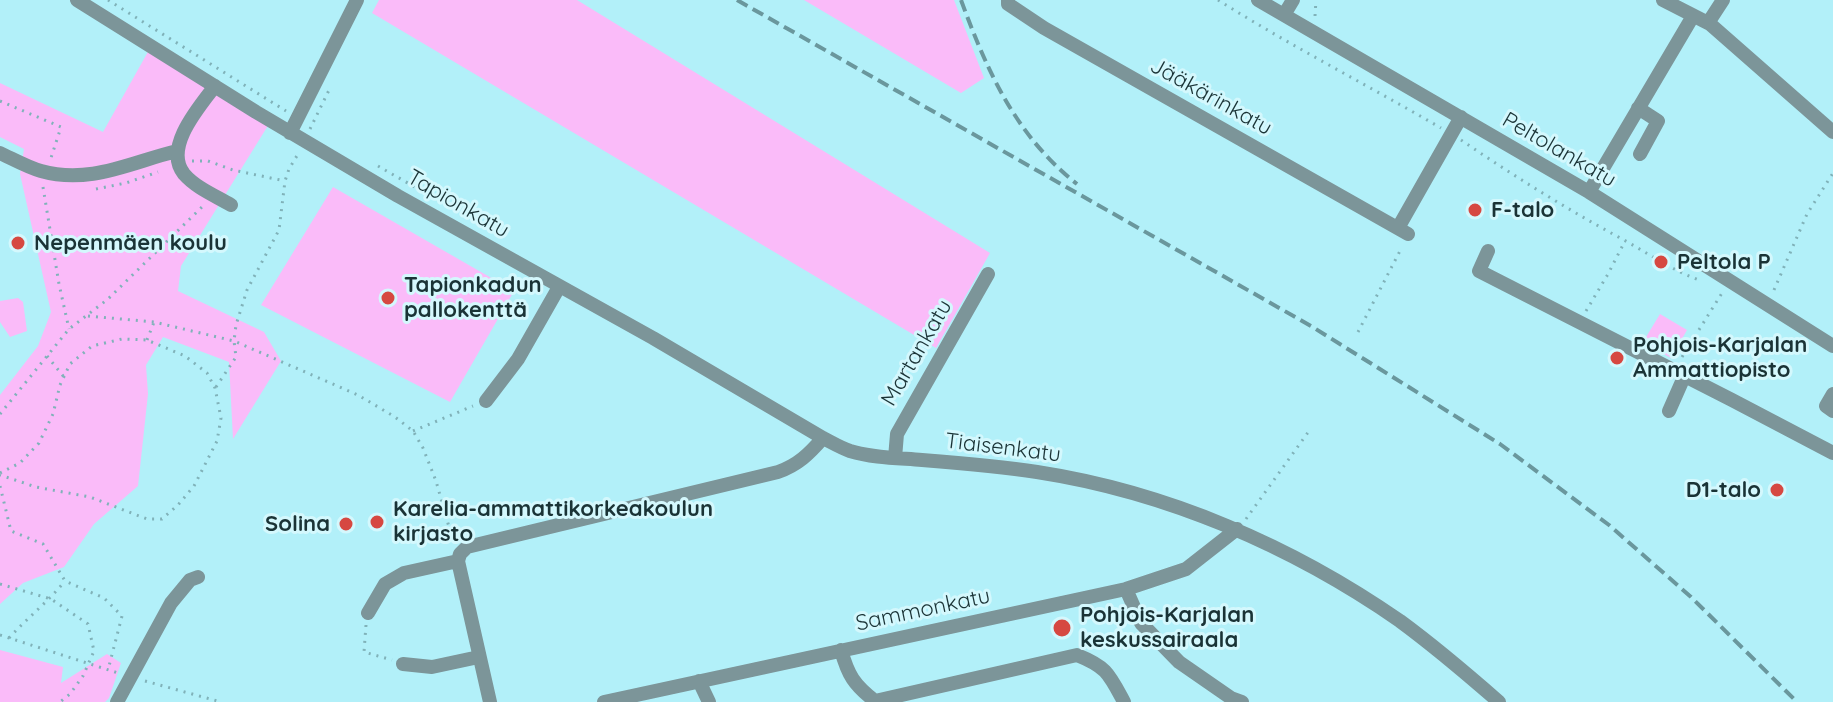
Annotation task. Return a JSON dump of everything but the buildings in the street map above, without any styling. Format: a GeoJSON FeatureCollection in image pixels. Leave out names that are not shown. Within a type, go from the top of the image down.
{"type":"FeatureCollection","features":[{"type":"Feature","properties":{"kind":"street","name":"Tapionkatu"},"geometry":{"type":"LineString","coordinates":[[77,0],[290,133],[308,134],[559,287],[653,338],[823,438]]}},
{"type":"Feature","properties":{"kind":"street"},"geometry":{"type":"LineString","coordinates":[[290,133],[357,0]]}},
{"type":"Feature","properties":{"kind":"street","name":"Jääkärinkatu"},"geometry":{"type":"LineString","coordinates":[[1008,0],[1017,12],[1044,28],[1403,231]]}},
{"type":"Feature","properties":{"kind":"street","name":"Peltolankatu"},"geometry":{"type":"LineString","coordinates":[[1258,0],[1589,192],[1833,346]]}},
{"type":"Feature","properties":{"kind":"street"},"geometry":{"type":"LineString","coordinates":[[1284,15],[1293,0]]}},
{"type":"Feature","properties":{"kind":"street"},"geometry":{"type":"LineString","coordinates":[[1663,0],[1708,23],[1833,132]]}},
{"type":"Feature","properties":{"kind":"street"},"geometry":{"type":"LineString","coordinates":[[1708,23],[1723,0]]}},
{"type":"Feature","properties":{"kind":"street"},"geometry":{"type":"LineString","coordinates":[[1589,192],[1693,16]]}},
{"type":"Feature","properties":{"kind":"street"},"geometry":{"type":"LineString","coordinates":[[215,86],[187,127],[177,151],[183,172],[196,184],[231,205]]}},
{"type":"Feature","properties":{"kind":"street"},"geometry":{"type":"LineString","coordinates":[[1638,108],[1658,121],[1640,154]]}},
{"type":"Feature","properties":{"kind":"street"},"geometry":{"type":"LineString","coordinates":[[1403,231],[1461,117]]}},
{"type":"Feature","properties":{"kind":"street"},"geometry":{"type":"LineString","coordinates":[[0,153],[44,178],[110,171],[177,151]]}},
{"type":"Feature","properties":{"kind":"street"},"geometry":{"type":"LineString","coordinates":[[1488,251],[1479,271],[1833,453]]}},
{"type":"Feature","properties":{"kind":"street","name":"Martankatu"},"geometry":{"type":"LineString","coordinates":[[895,458],[897,434],[988,274]]}},
{"type":"Feature","properties":{"kind":"street"},"geometry":{"type":"LineString","coordinates":[[486,401],[518,359],[559,287]]}},
{"type":"Feature","properties":{"kind":"street"},"geometry":{"type":"LineString","coordinates":[[1669,411],[1679,374]]}},
{"type":"Feature","properties":{"kind":"street"},"geometry":{"type":"LineString","coordinates":[[1833,394],[1826,406],[1833,411]]}},
{"type":"Feature","properties":{"kind":"street"},"geometry":{"type":"LineString","coordinates":[[490,702],[458,561],[460,545],[778,472],[806,457],[823,438]]}},
{"type":"Feature","properties":{"kind":"street","name":"Tiaisenkatu"},"geometry":{"type":"LineString","coordinates":[[823,438],[849,451],[1038,472],[1098,484],[1241,524],[1402,623],[1499,702]]}},
{"type":"Feature","properties":{"kind":"street","name":"Sammonkatu"},"geometry":{"type":"LineString","coordinates":[[604,702],[1126,589],[1186,569],[1241,524]]}},
{"type":"Feature","properties":{"kind":"street"},"geometry":{"type":"LineString","coordinates":[[368,613],[385,584],[404,573],[458,561]]}},
{"type":"Feature","properties":{"kind":"street"},"geometry":{"type":"LineString","coordinates":[[117,702],[171,603],[190,580],[198,577]]}},
{"type":"Feature","properties":{"kind":"street"},"geometry":{"type":"LineString","coordinates":[[1126,589],[1141,623],[1179,662],[1231,698],[1242,702]]}},
{"type":"Feature","properties":{"kind":"street"},"geometry":{"type":"LineString","coordinates":[[841,650],[847,673],[860,690],[875,701],[1077,655],[1099,664],[1124,702]]}},
{"type":"Feature","properties":{"kind":"street"},"geometry":{"type":"LineString","coordinates":[[403,664],[432,667],[479,655]]}},
{"type":"Feature","properties":{"kind":"street"},"geometry":{"type":"LineString","coordinates":[[699,681],[709,702]]}},
{"type":"Feature","properties":{"kind":"path"},"geometry":{"type":"LineString","coordinates":[[108,0],[297,118],[308,134],[285,181],[279,230],[247,290],[236,325],[236,357],[215,388]]}},
{"type":"Feature","properties":{"kind":"path"},"geometry":{"type":"LineString","coordinates":[[1218,0],[1451,134],[1596,226],[1677,271],[1702,281]]}},
{"type":"Feature","properties":{"kind":"path"},"geometry":{"type":"LineString","coordinates":[[0,101],[61,127],[44,178],[59,284],[69,329]]}},
{"type":"Feature","properties":{"kind":"path"},"geometry":{"type":"LineString","coordinates":[[378,166],[419,189]]}},
{"type":"Feature","properties":{"kind":"path"},"geometry":{"type":"LineString","coordinates":[[1767,305],[1807,214],[1833,173]]}},
{"type":"Feature","properties":{"kind":"path"},"geometry":{"type":"LineString","coordinates":[[0,414],[69,329],[108,299],[214,195]]}},
{"type":"Feature","properties":{"kind":"path"},"geometry":{"type":"LineString","coordinates":[[1358,332],[1403,231]]}},
{"type":"Feature","properties":{"kind":"path"},"geometry":{"type":"LineString","coordinates":[[1579,322],[1625,241]]}},
{"type":"Feature","properties":{"kind":"path"},"geometry":{"type":"LineString","coordinates":[[1679,374],[1722,293]]}},
{"type":"Feature","properties":{"kind":"path"},"geometry":{"type":"LineString","coordinates":[[88,316],[154,322],[234,341],[358,395],[395,417],[413,431],[423,448],[460,545]]}},
{"type":"Feature","properties":{"kind":"path"},"geometry":{"type":"LineString","coordinates":[[147,340],[154,322]]}},
{"type":"Feature","properties":{"kind":"path"},"geometry":{"type":"LineString","coordinates":[[122,339],[147,340],[185,356],[207,373],[215,388],[221,418],[217,441],[194,486],[162,519],[147,519],[90,497],[36,487],[0,474],[20,463],[39,443],[53,414],[60,385],[70,364],[92,346],[122,339]]}},
{"type":"Feature","properties":{"kind":"path"},"geometry":{"type":"LineString","coordinates":[[47,356],[64,377]]}},
{"type":"Feature","properties":{"kind":"path"},"geometry":{"type":"LineString","coordinates":[[413,431],[486,401]]}},
{"type":"Feature","properties":{"kind":"path"},"geometry":{"type":"LineString","coordinates":[[1241,524],[1309,431]]}},
{"type":"Feature","properties":{"kind":"path"},"geometry":{"type":"LineString","coordinates":[[0,486],[11,531],[43,544],[65,581],[104,598],[122,616],[108,670]]}},
{"type":"Feature","properties":{"kind":"path"},"geometry":{"type":"LineString","coordinates":[[9,638],[51,599],[65,581]]}},
{"type":"Feature","properties":{"kind":"path"},"geometry":{"type":"LineString","coordinates":[[0,584],[51,599],[88,624],[94,651],[83,676],[60,702]]}},
{"type":"Feature","properties":{"kind":"path"},"geometry":{"type":"LineString","coordinates":[[368,613],[364,652],[403,664]]}},
{"type":"Feature","properties":{"kind":"path"},"geometry":{"type":"LineString","coordinates":[[0,635],[88,665],[221,702]]}},
{"type":"Feature","properties":{"kind":"shaded area"},"geometry":{"type":"Polygon","coordinates":[[[379,0],[577,0],[990,253],[936,348],[372,13],[379,0]]]}},
{"type":"Feature","properties":{"kind":"shaded area"},"geometry":{"type":"Polygon","coordinates":[[[804,0],[954,0],[984,78],[961,93],[804,0]]]}},
{"type":"Feature","properties":{"kind":"shaded area"},"geometry":{"type":"Polygon","coordinates":[[[149,50],[269,124],[181,266],[178,291],[264,332],[281,361],[233,439],[229,362],[163,337],[146,365],[148,394],[138,486],[94,524],[64,567],[23,583],[0,604],[0,395],[38,346],[51,312],[20,174],[24,149],[0,137],[0,83],[103,132],[149,50]]]}},
{"type":"Feature","properties":{"kind":"shaded area","name":"Tapionkadun pallokenttä"},"geometry":{"type":"Polygon","coordinates":[[[333,187],[514,291],[450,402],[261,305],[333,187]]]}},
{"type":"Feature","properties":{"kind":"shaded area"},"geometry":{"type":"Polygon","coordinates":[[[18,298],[23,302],[27,331],[10,337],[0,322],[0,301],[18,298]]]}},
{"type":"Feature","properties":{"kind":"shaded area"},"geometry":{"type":"Polygon","coordinates":[[[1660,314],[1687,330],[1671,358],[1643,342],[1660,314]]]}},
{"type":"Feature","properties":{"kind":"shaded area"},"geometry":{"type":"Polygon","coordinates":[[[0,650],[63,667],[61,683],[107,654],[121,663],[105,702],[0,702],[0,650]]]}},
{"type":"Feature","properties":{"kind":"railway"},"geometry":{"type":"LineString","coordinates":[[737,0],[1311,326],[1500,444],[1609,525],[1691,597],[1797,702]]}},
{"type":"Feature","properties":{"kind":"railway"},"geometry":{"type":"LineString","coordinates":[[961,0],[1006,101],[1037,145],[1077,184]]}},
{"type":"Feature","properties":{"kind":"place","name":"F-talo"},"geometry":{"type":"Point","coordinates":[1475,210]}},
{"type":"Feature","properties":{"kind":"place","name":"Nepenmäen koulu"},"geometry":{"type":"Point","coordinates":[18,243]}},
{"type":"Feature","properties":{"kind":"place","name":"Peltola P"},"geometry":{"type":"Point","coordinates":[1661,262]}},
{"type":"Feature","properties":{"kind":"place","name":"Tapionkadun pallokenttä"},"geometry":{"type":"Point","coordinates":[388,298]}},
{"type":"Feature","properties":{"kind":"place","name":"Pohjois-Karjalan Ammattiopisto"},"geometry":{"type":"Point","coordinates":[1617,358]}},
{"type":"Feature","properties":{"kind":"place","name":"D1-talo"},"geometry":{"type":"Point","coordinates":[1777,490]}},
{"type":"Feature","properties":{"kind":"place","name":"Karelia-ammattikorkeakoulun kirjasto"},"geometry":{"type":"Point","coordinates":[377,522]}},
{"type":"Feature","properties":{"kind":"place","name":"Solina"},"geometry":{"type":"Point","coordinates":[346,524]}},
{"type":"Feature","properties":{"kind":"place","name":"Pohjois-Karjalan keskussairaala"},"geometry":{"type":"Point","coordinates":[1062,628]}}]}
